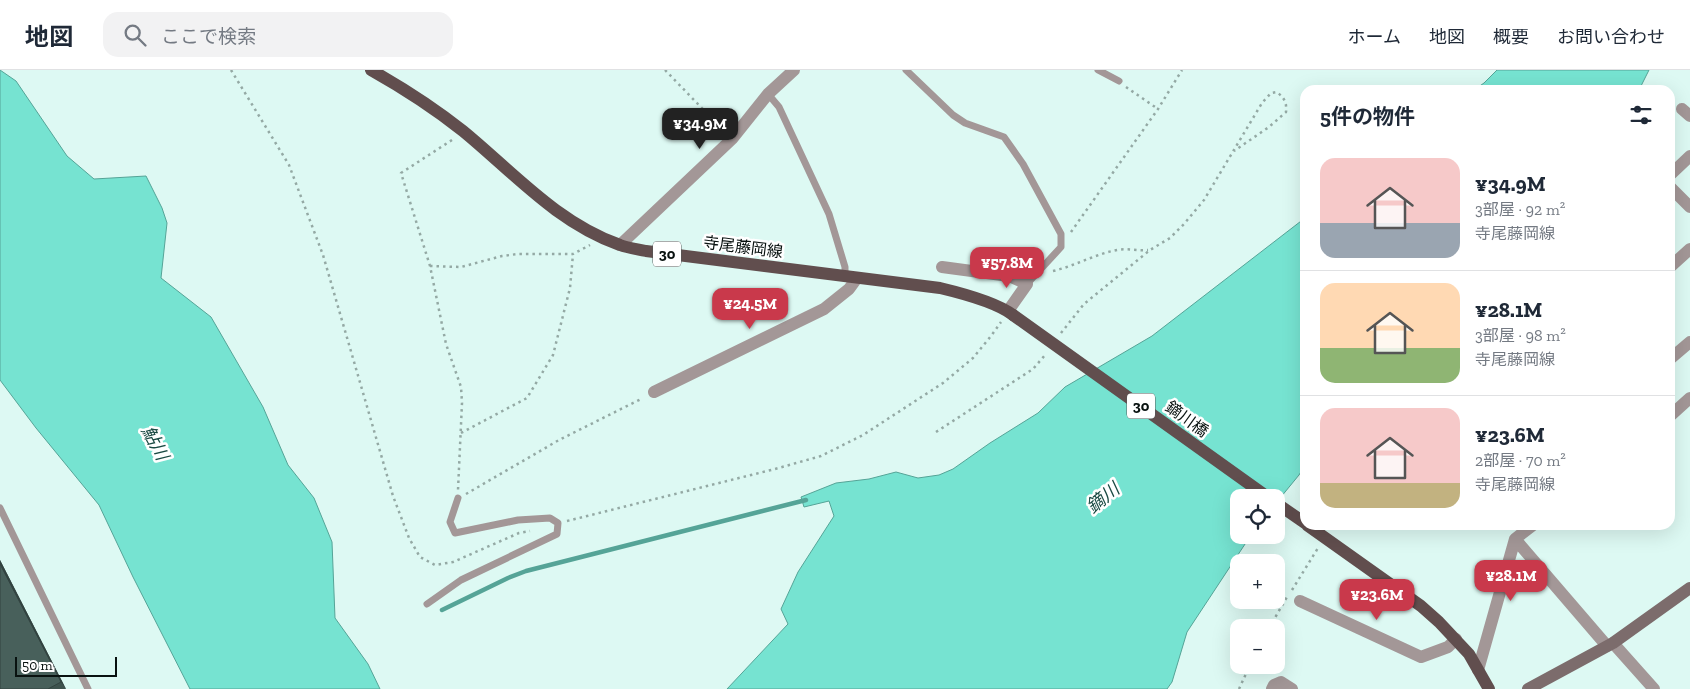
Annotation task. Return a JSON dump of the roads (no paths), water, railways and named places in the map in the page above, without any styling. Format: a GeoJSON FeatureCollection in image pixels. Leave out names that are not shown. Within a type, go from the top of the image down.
{"type":"FeatureCollection","features":[{"type":"Feature","properties":{"kind":"main road","name":"寺尾藤岡線"},"geometry":{"type":"LineString","coordinates":[[371,70],[409,93],[464,132],[526,187],[553,208],[586,229],[620,245],[646,251],[950,290],[1010,313]]}},
{"type":"Feature","properties":{"kind":"main road","name":"鏑川橋"},"geometry":{"type":"LineString","coordinates":[[1010,313],[1256,489]]}},
{"type":"Feature","properties":{"kind":"main road"},"geometry":{"type":"LineString","coordinates":[[1285,509],[1300,520]]}},
{"type":"Feature","properties":{"kind":"main road"},"geometry":{"type":"LineString","coordinates":[[1314,530],[1421,606],[1469,654],[1490,689]]}},
{"type":"Feature","properties":{"kind":"main road"},"geometry":{"type":"LineString","coordinates":[[1528,689],[1610,645],[1690,588]]}},
{"type":"Feature","properties":{"kind":"street"},"geometry":{"type":"LineString","coordinates":[[620,245],[732,139],[768,94],[794,70]]}},
{"type":"Feature","properties":{"kind":"street"},"geometry":{"type":"LineString","coordinates":[[1675,170],[1690,156]]}},
{"type":"Feature","properties":{"kind":"street"},"geometry":{"type":"LineString","coordinates":[[1675,191],[1690,207]]}},
{"type":"Feature","properties":{"kind":"street"},"geometry":{"type":"LineString","coordinates":[[1675,262],[1690,249]]}},
{"type":"Feature","properties":{"kind":"street"},"geometry":{"type":"LineString","coordinates":[[942,267],[1009,276],[1027,284],[1010,313]]}},
{"type":"Feature","properties":{"kind":"street"},"geometry":{"type":"LineString","coordinates":[[654,392],[824,309],[849,289],[851,277]]}},
{"type":"Feature","properties":{"kind":"street"},"geometry":{"type":"LineString","coordinates":[[1675,355],[1690,342]]}},
{"type":"Feature","properties":{"kind":"street"},"geometry":{"type":"LineString","coordinates":[[1675,412],[1690,398]]}},
{"type":"Feature","properties":{"kind":"street"},"geometry":{"type":"LineString","coordinates":[[1478,670],[1515,539],[1524,530]]}},
{"type":"Feature","properties":{"kind":"street"},"geometry":{"type":"LineString","coordinates":[[1515,539],[1610,645],[1654,689]]}},
{"type":"Feature","properties":{"kind":"street"},"geometry":{"type":"LineString","coordinates":[[1300,601],[1421,657],[1448,646],[1456,639]]}},
{"type":"Feature","properties":{"kind":"street"},"geometry":{"type":"LineString","coordinates":[[1272,689],[1274,685],[1281,682],[1292,689]]}},
{"type":"Feature","properties":{"kind":"lane"},"geometry":{"type":"LineString","coordinates":[[906,70],[953,115],[1004,138],[1023,164],[1060,234],[1061,241],[1061,247],[1027,284]]}},
{"type":"Feature","properties":{"kind":"lane"},"geometry":{"type":"LineString","coordinates":[[1098,70],[1119,82]]}},
{"type":"Feature","properties":{"kind":"lane"},"geometry":{"type":"LineString","coordinates":[[768,94],[779,107],[829,214],[845,267],[851,277]]}},
{"type":"Feature","properties":{"kind":"lane"},"geometry":{"type":"LineString","coordinates":[[427,604],[460,580],[557,534],[558,524],[550,518],[518,520],[455,533],[450,522],[458,498]]}},
{"type":"Feature","properties":{"kind":"lane"},"geometry":{"type":"LineString","coordinates":[[0,508],[88,689]]}},
{"type":"Feature","properties":{"kind":"water","name":"鮎川"},"geometry":{"type":"Polygon","coordinates":[[[0,70],[16,81],[67,156],[94,179],[146,176],[162,208],[167,223],[161,278],[211,317],[263,407],[288,465],[314,498],[332,542],[335,618],[368,664],[380,689],[190,689],[99,505],[36,428],[0,380],[0,70]]]}},
{"type":"Feature","properties":{"kind":"water"},"geometry":{"type":"Polygon","coordinates":[[[1497,70],[1649,70],[1642,85],[1481,85],[1497,70]]]}},
{"type":"Feature","properties":{"kind":"water","name":"鏑川"},"geometry":{"type":"Polygon","coordinates":[[[1300,222],[1300,473],[1285,492],[1285,489],[1230,489],[1230,544],[1245,544],[1238,554],[1230,554],[1230,567],[1187,632],[1172,682],[1167,689],[727,689],[788,624],[781,609],[798,572],[834,516],[829,501],[804,507],[801,497],[836,483],[869,479],[896,472],[918,478],[939,475],[953,469],[1038,413],[1065,387],[1152,336],[1300,222]]]}},
{"type":"Feature","properties":{"kind":"waterway"},"geometry":{"type":"LineString","coordinates":[[442,610],[526,571],[806,500]]}}]}
